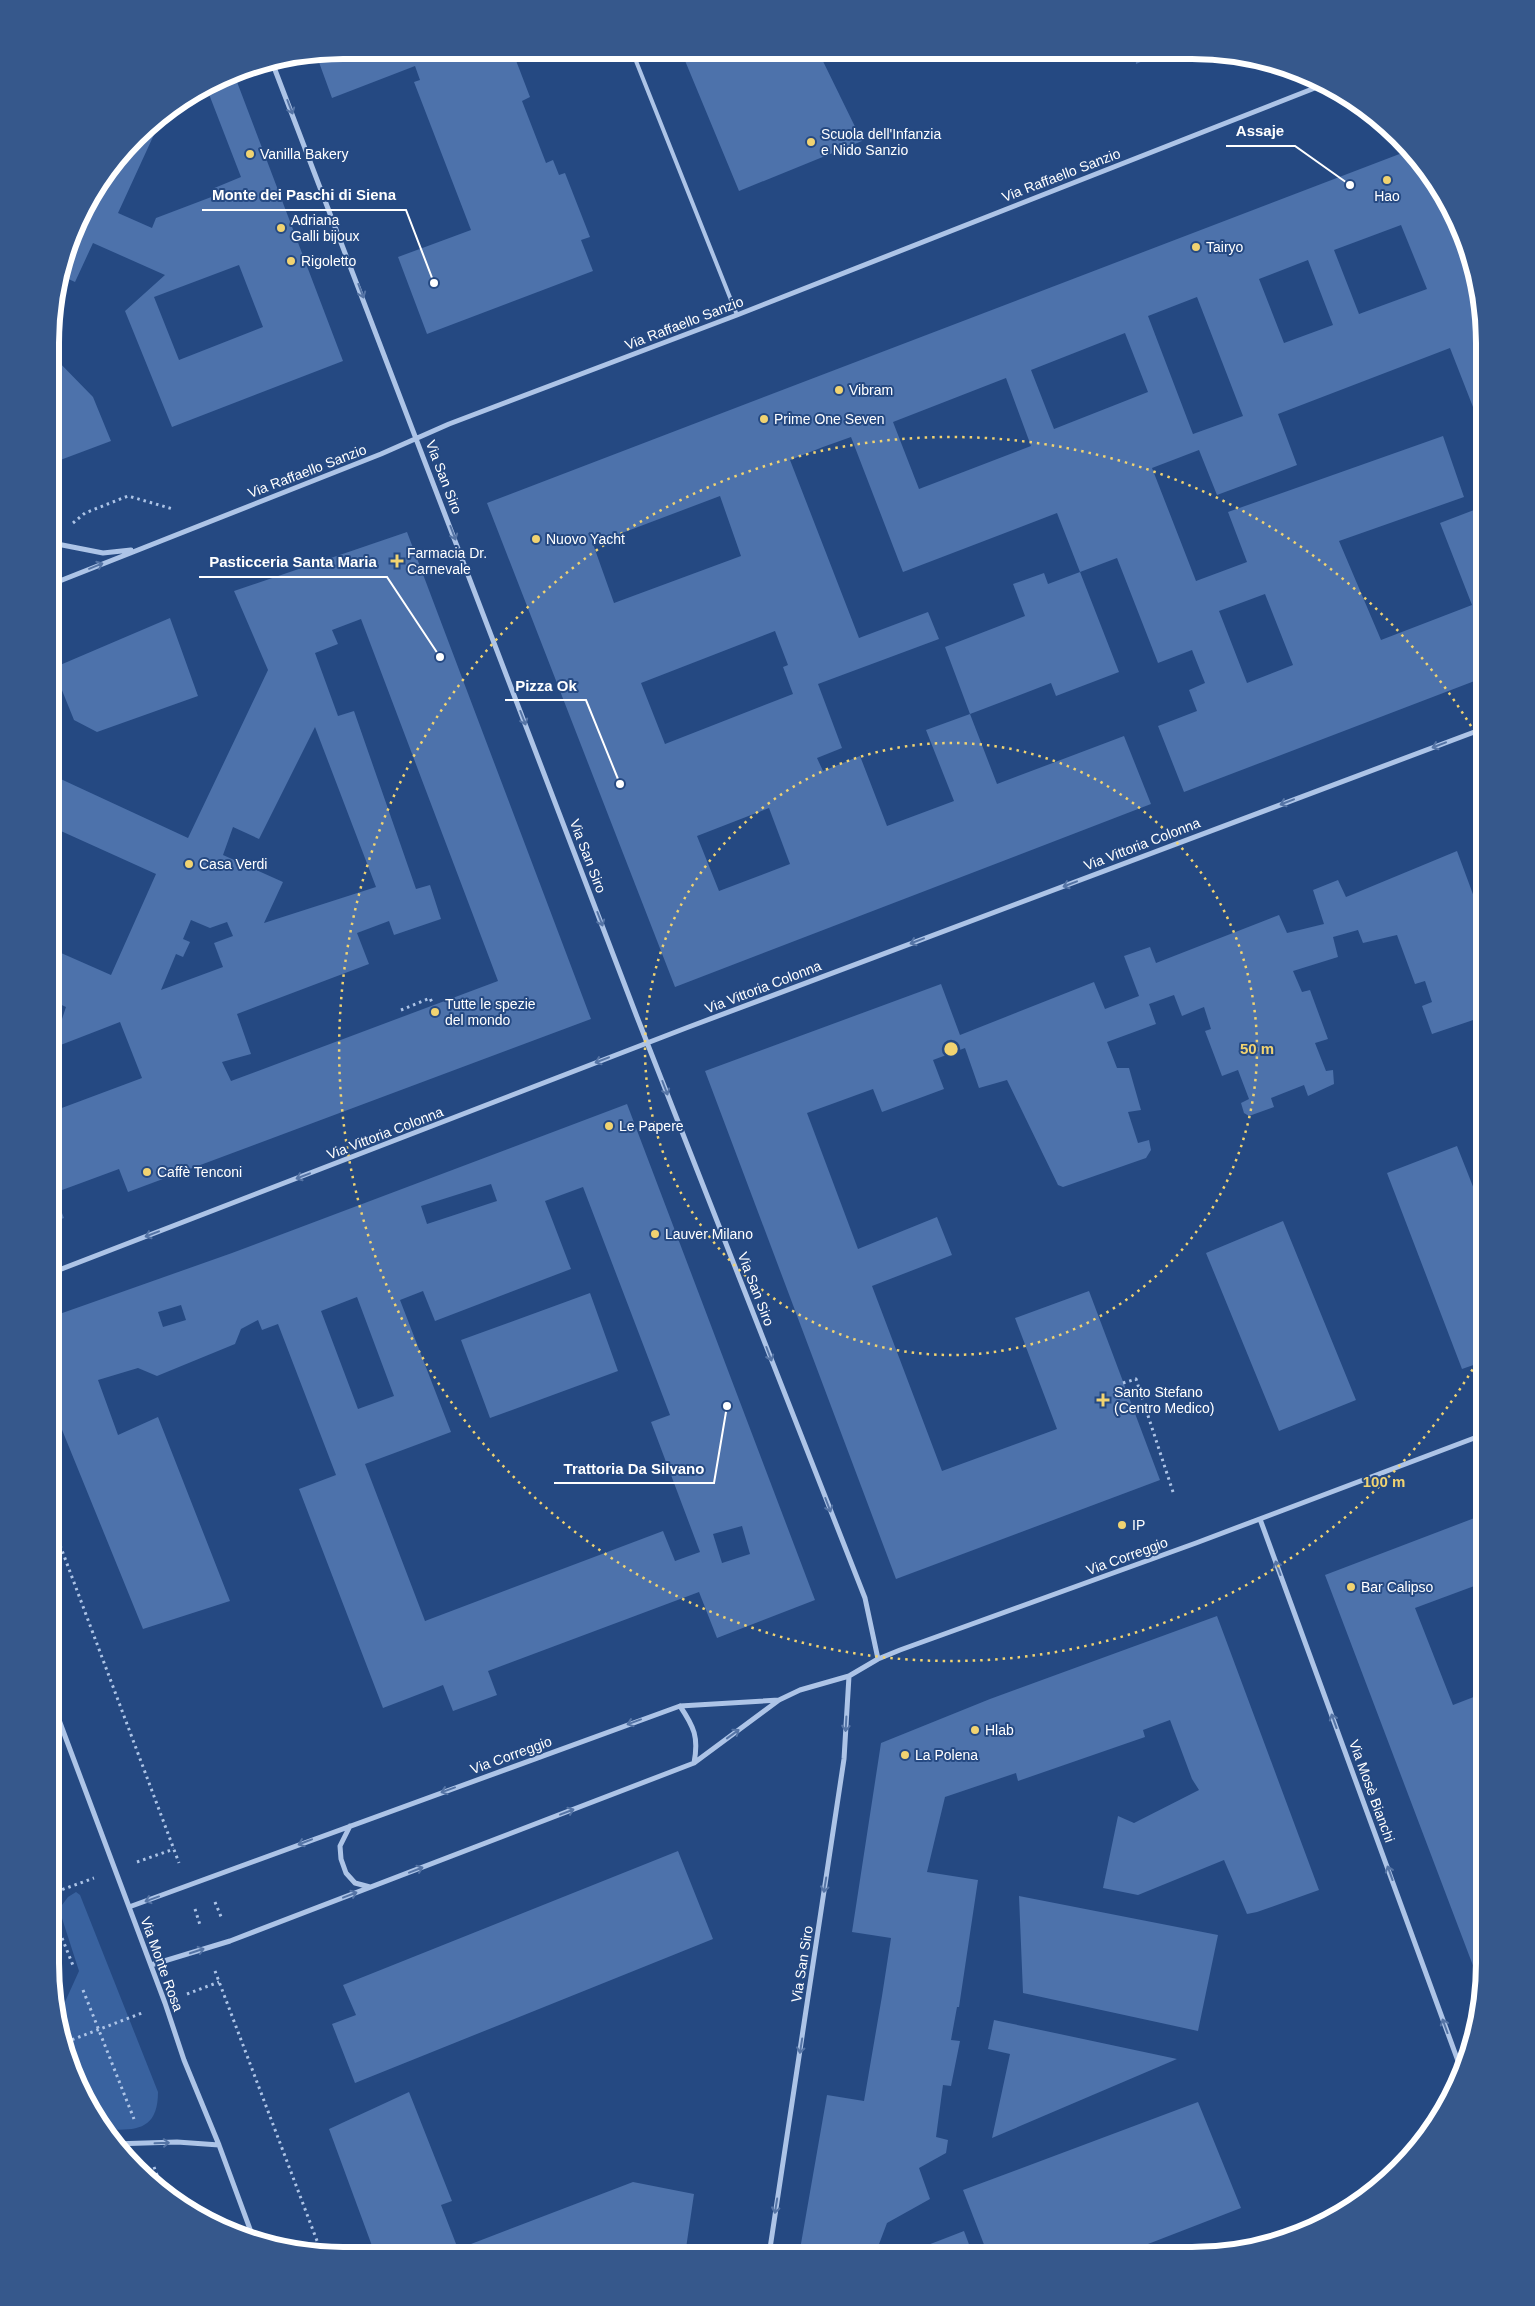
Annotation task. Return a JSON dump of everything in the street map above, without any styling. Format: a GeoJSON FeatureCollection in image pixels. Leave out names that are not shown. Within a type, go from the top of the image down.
{"type":"FeatureCollection","features":[{"type":"Feature","properties":{"kind":"street","name":"Via San Siro"},"geometry":{"type":"LineString","coordinates":[[274,67],[418,438],[647,1043],[865,1598],[878,1659]]}},
{"type":"Feature","properties":{"kind":"street","name":"Via Raffaello Sanzio"},"geometry":{"type":"LineString","coordinates":[[59,581],[449,424],[737,315],[1317,87]]}},
{"type":"Feature","properties":{"kind":"street"},"geometry":{"type":"LineString","coordinates":[[59,544],[103,553],[139,549]]}},
{"type":"Feature","properties":{"kind":"street","name":"Via Vittoria Colonna"},"geometry":{"type":"LineString","coordinates":[[59,1270],[647,1043],[1476,731]]}},
{"type":"Feature","properties":{"kind":"street","name":"Via Correggio"},"geometry":{"type":"LineString","coordinates":[[151,1965],[230,1941],[694,1763],[780,1700],[800,1690],[849,1676],[878,1659],[1476,1437]]}},
{"type":"Feature","properties":{"kind":"street","name":"Via Mosè Bianchi"},"geometry":{"type":"LineString","coordinates":[[1260,1518],[1458,2062]]}},
{"type":"Feature","properties":{"kind":"street","name":"Via San Siro"},"geometry":{"type":"LineString","coordinates":[[770,2247],[844,1760],[849,1676]]}},
{"type":"Feature","properties":{"kind":"street","name":"Via Correggio"},"geometry":{"type":"LineString","coordinates":[[129,1907],[680,1706],[780,1700]]}},
{"type":"Feature","properties":{"kind":"street"},"geometry":{"type":"LineString","coordinates":[[680,1706],[692,1724],[698,1744],[694,1763]]}},
{"type":"Feature","properties":{"kind":"street","name":"Via Monte Rosa"},"geometry":{"type":"LineString","coordinates":[[59,1720],[151,1965],[184,2060],[219,2144],[251,2232]]}},
{"type":"Feature","properties":{"kind":"street"},"geometry":{"type":"LineString","coordinates":[[350,1825],[340,1846],[341,1859],[346,1873],[355,1883],[370,1888]]}},
{"type":"Feature","properties":{"kind":"street"},"geometry":{"type":"LineString","coordinates":[[123,2144],[219,2144]]}},
{"type":"Feature","properties":{"kind":"lane"},"geometry":{"type":"LineString","coordinates":[[635,59],[737,315]]}},
{"type":"Feature","properties":{"kind":"path"},"geometry":{"type":"LineString","coordinates":[[70,526],[85,513],[128,496],[213,520]]}},
{"type":"Feature","properties":{"kind":"path"},"geometry":{"type":"LineString","coordinates":[[401,1010],[430,998],[433,1005]]}},
{"type":"Feature","properties":{"kind":"path"},"geometry":{"type":"LineString","coordinates":[[1123,1383],[1136,1379],[1174,1495]]}},
{"type":"Feature","properties":{"kind":"path"},"geometry":{"type":"LineString","coordinates":[[59,1542],[182,1869]]}},
{"type":"Feature","properties":{"kind":"path"},"geometry":{"type":"LineString","coordinates":[[155,1855],[174,1849]]}},
{"type":"Feature","properties":{"kind":"path"},"geometry":{"type":"LineString","coordinates":[[59,1891],[70,1887]]}},
{"type":"Feature","properties":{"kind":"path"},"geometry":{"type":"LineString","coordinates":[[213,1895],[225,1926]]}},
{"type":"Feature","properties":{"kind":"path"},"geometry":{"type":"LineString","coordinates":[[192,1901],[202,1930]]}},
{"type":"Feature","properties":{"kind":"path"},"geometry":{"type":"LineString","coordinates":[[59,1930],[75,1969]]}},
{"type":"Feature","properties":{"kind":"path"},"geometry":{"type":"LineString","coordinates":[[213,1965],[319,2246]]}},
{"type":"Feature","properties":{"kind":"path"},"geometry":{"type":"LineString","coordinates":[[196,1990],[220,1982]]}},
{"type":"Feature","properties":{"kind":"path"},"geometry":{"type":"LineString","coordinates":[[82,1986],[143,2143]]}},
{"type":"Feature","properties":{"kind":"path"},"geometry":{"type":"LineString","coordinates":[[69,2041],[126,2020]]}},
{"type":"Feature","properties":{"kind":"path"},"geometry":{"type":"LineString","coordinates":[[157,2175],[159,2180]]}},
{"type":"Feature","properties":{"kind":"shaded area"},"geometry":{"type":"Polygon","coordinates":[[[76,1892],[80,1895],[158,2092],[154,2115],[142,2126],[125,2130],[113,2129],[88,2089],[68,2037],[62,2008],[79,1971],[59,1909],[68,1897],[76,1892]]]}},
{"type":"Feature","properties":{"kind":"building"},"geometry":{"type":"Polygon","coordinates":[[[515,59],[530,97],[522,101],[546,163],[553,160],[559,175],[565,173],[590,237],[581,240],[593,271],[427,334],[398,257],[471,230],[414,82],[420,80],[415,66],[332,98],[318,60],[515,59]]]}},
{"type":"Feature","properties":{"kind":"building"},"geometry":{"type":"Polygon","coordinates":[[[684,59],[822,59],[862,141],[739,191],[684,59]]]}},
{"type":"Feature","properties":{"kind":"building"},"geometry":{"type":"Polygon","coordinates":[[[1136,59],[1148,59],[1136,64],[1136,59]]]}},
{"type":"Feature","properties":{"kind":"building"},"geometry":{"type":"Polygon","coordinates":[[[236,79],[343,361],[172,427],[125,311],[165,275],[93,243],[75,282],[66,278],[68,269],[80,234],[97,200],[129,155],[157,127],[118,213],[152,228],[156,218],[214,196],[212,189],[241,177],[208,93],[236,79]],[[239,265],[154,297],[179,360],[263,327],[239,265]]]}},
{"type":"Feature","properties":{"kind":"building"},"geometry":{"type":"Polygon","coordinates":[[[1403,152],[1418,170],[1447,217],[1467,269],[1476,324],[1476,406],[1473,407],[1450,348],[1278,414],[1297,465],[1217,495],[1199,450],[1152,468],[1196,581],[1247,562],[1228,512],[1443,436],[1464,497],[1339,541],[1381,640],[1472,605],[1440,523],[1474,510],[1476,515],[1476,680],[1184,792],[1158,726],[1197,711],[1189,690],[1205,683],[1192,650],[1158,663],[1117,558],[1080,572],[1057,513],[903,572],[851,437],[823,447],[790,460],[859,638],[928,612],[939,639],[818,684],[842,748],[817,758],[823,771],[860,756],[887,826],[954,801],[926,730],[970,714],[997,784],[1124,736],[1151,804],[675,987],[487,503],[1403,152]],[[1401,225],[1334,250],[1359,314],[1427,289],[1401,225]],[[1308,260],[1259,279],[1284,343],[1333,325],[1308,260]],[[1197,297],[1148,316],[1193,434],[1243,416],[1197,297]],[[1125,333],[1031,370],[1054,429],[1148,392],[1125,333]],[[1006,378],[893,422],[919,489],[1031,446],[1006,378]],[[720,496],[593,544],[614,603],[741,556],[720,496]],[[1265,594],[1219,611],[1247,683],[1293,665],[1265,594]],[[775,631],[641,683],[665,744],[793,694],[783,667],[788,665],[775,631]],[[769,808],[697,836],[719,891],[790,864],[769,808]]]}},
{"type":"Feature","properties":{"kind":"building"},"geometry":{"type":"Polygon","coordinates":[[[59,362],[93,397],[111,441],[59,460],[59,362]]]}},
{"type":"Feature","properties":{"kind":"building"},"geometry":{"type":"Polygon","coordinates":[[[407,532],[591,1019],[128,1192],[119,1169],[59,1191],[59,1109],[142,1078],[120,1022],[59,1046],[59,1028],[66,1007],[59,1004],[59,952],[111,975],[156,874],[59,830],[59,778],[188,838],[268,670],[234,591],[407,532]],[[361,619],[332,630],[338,644],[315,653],[338,716],[354,711],[416,889],[430,885],[441,919],[394,935],[389,921],[357,933],[369,964],[237,1014],[251,1054],[222,1062],[231,1081],[498,981],[361,619]],[[315,727],[259,839],[233,827],[223,855],[283,882],[264,923],[376,887],[315,727]],[[191,920],[183,939],[190,942],[183,957],[176,954],[161,990],[223,967],[214,943],[233,936],[227,922],[210,928],[191,920]]]}},
{"type":"Feature","properties":{"kind":"building"},"geometry":{"type":"Polygon","coordinates":[[[1080,572],[1119,672],[1056,696],[1051,683],[970,714],[945,647],[1025,616],[1013,584],[1044,573],[1048,584],[1080,572]]]}},
{"type":"Feature","properties":{"kind":"building"},"geometry":{"type":"Polygon","coordinates":[[[170,618],[198,696],[97,732],[74,720],[59,683],[59,665],[170,618]]]}},
{"type":"Feature","properties":{"kind":"building"},"geometry":{"type":"Polygon","coordinates":[[[1457,851],[1476,902],[1476,1019],[1432,1034],[1422,1006],[1432,1002],[1425,981],[1415,984],[1397,935],[1363,943],[1358,930],[1333,937],[1338,957],[1293,971],[1302,992],[1310,990],[1328,1039],[1315,1043],[1326,1071],[1333,1070],[1334,1084],[1308,1096],[1304,1085],[1271,1098],[1274,1107],[1249,1116],[1244,1113],[1241,1103],[1249,1099],[1238,1070],[1222,1076],[1205,1031],[1211,1029],[1204,1007],[1182,1016],[1174,995],[1149,1004],[1156,1024],[1107,1042],[1117,1068],[1129,1068],[1141,1110],[1128,1112],[1138,1143],[1149,1140],[1151,1150],[1146,1158],[1063,1187],[1058,1185],[1007,1080],[979,1088],[965,1048],[933,1060],[944,1089],[882,1112],[873,1089],[807,1113],[858,1249],[937,1217],[952,1255],[872,1286],[942,1471],[1057,1429],[1015,1318],[1089,1291],[1160,1480],[896,1579],[705,1071],[941,984],[960,1035],[1094,982],[1105,1009],[1139,996],[1124,956],[1150,947],[1156,963],[1279,915],[1287,933],[1324,924],[1313,890],[1338,880],[1346,897],[1457,851]]]}},
{"type":"Feature","properties":{"kind":"building"},"geometry":{"type":"Polygon","coordinates":[[[627,1104],[815,1600],[717,1638],[699,1592],[488,1671],[497,1695],[453,1711],[443,1685],[383,1708],[299,1489],[336,1475],[278,1324],[262,1330],[258,1320],[241,1329],[235,1344],[157,1376],[138,1368],[98,1380],[118,1435],[158,1417],[230,1601],[143,1629],[59,1422],[59,1314],[232,1253],[627,1104]],[[491,1184],[421,1206],[427,1224],[497,1201],[491,1184]],[[583,1187],[545,1201],[571,1269],[435,1321],[423,1291],[400,1300],[451,1432],[365,1464],[425,1621],[663,1531],[675,1561],[700,1552],[651,1422],[670,1415],[583,1187]],[[357,1297],[321,1311],[358,1409],[394,1396],[357,1297]],[[181,1305],[158,1312],[163,1327],[186,1320],[181,1305]],[[742,1526],[713,1534],[722,1563],[750,1554],[742,1526]]]}},
{"type":"Feature","properties":{"kind":"building"},"geometry":{"type":"Polygon","coordinates":[[[1457,1146],[1476,1194],[1476,1364],[1462,1369],[1387,1173],[1457,1146]]]}},
{"type":"Feature","properties":{"kind":"building"},"geometry":{"type":"Polygon","coordinates":[[[59,1206],[64,1218],[59,1220],[59,1206]]]}},
{"type":"Feature","properties":{"kind":"building"},"geometry":{"type":"Polygon","coordinates":[[[1283,1221],[1356,1400],[1279,1431],[1206,1253],[1283,1221]]]}},
{"type":"Feature","properties":{"kind":"building"},"geometry":{"type":"Polygon","coordinates":[[[590,1293],[618,1371],[490,1418],[461,1340],[590,1293]]]}},
{"type":"Feature","properties":{"kind":"building"},"geometry":{"type":"Polygon","coordinates":[[[1476,1517],[1476,1585],[1415,1608],[1453,1705],[1476,1696],[1476,1974],[1325,1575],[1476,1517]]]}},
{"type":"Feature","properties":{"kind":"building"},"geometry":{"type":"Polygon","coordinates":[[[1217,1616],[1319,1890],[1247,1914],[1224,1860],[1138,1895],[1103,1888],[1118,1816],[1134,1823],[1199,1790],[1192,1779],[1170,1720],[1143,1730],[1145,1737],[1018,1781],[1016,1773],[945,1797],[927,1872],[978,1880],[959,2007],[957,2007],[951,2040],[960,2041],[951,2086],[943,2085],[936,2137],[948,2140],[946,2153],[919,2168],[930,2199],[887,2223],[878,2247],[800,2247],[827,2095],[864,2101],[882,1996],[891,1938],[852,1932],[881,1743],[990,1699],[1217,1616]]]}},
{"type":"Feature","properties":{"kind":"building"},"geometry":{"type":"Polygon","coordinates":[[[678,1851],[713,1939],[355,2083],[332,2024],[356,2015],[343,1985],[678,1851]]]}},
{"type":"Feature","properties":{"kind":"building"},"geometry":{"type":"Polygon","coordinates":[[[1019,1896],[1218,1935],[1198,2031],[1023,1993],[1019,1896]]]}},
{"type":"Feature","properties":{"kind":"building"},"geometry":{"type":"Polygon","coordinates":[[[994,2020],[1177,2059],[992,2138],[1010,2054],[988,2049],[994,2020]]]}},
{"type":"Feature","properties":{"kind":"building"},"geometry":{"type":"Polygon","coordinates":[[[409,2092],[452,2201],[441,2205],[457,2247],[372,2247],[329,2129],[409,2092]]]}},
{"type":"Feature","properties":{"kind":"building"},"geometry":{"type":"Polygon","coordinates":[[[1198,2102],[1241,2208],[1140,2247],[985,2247],[963,2190],[1198,2102]]]}},
{"type":"Feature","properties":{"kind":"building"},"geometry":{"type":"Polygon","coordinates":[[[633,2182],[694,2194],[686,2247],[463,2247],[633,2182]]]}},
{"type":"Feature","properties":{"kind":"building"},"geometry":{"type":"Polygon","coordinates":[[[964,2231],[970,2247],[923,2247],[964,2231]]]}},
{"type":"Feature","properties":{"kind":"place","name":"Scuola dell'Infanzia e Nido Sanzio"},"geometry":{"type":"Point","coordinates":[811,142]}},
{"type":"Feature","properties":{"kind":"place","name":"Vanilla Bakery"},"geometry":{"type":"Point","coordinates":[250,154]}},
{"type":"Feature","properties":{"kind":"place","name":"Hao"},"geometry":{"type":"Point","coordinates":[1387,180]}},
{"type":"Feature","properties":{"kind":"place","name":"Assaje"},"geometry":{"type":"Point","coordinates":[1350,185]}},
{"type":"Feature","properties":{"kind":"place","name":"Adriana Galli bijoux"},"geometry":{"type":"Point","coordinates":[281,228]}},
{"type":"Feature","properties":{"kind":"place","name":"Tairyo"},"geometry":{"type":"Point","coordinates":[1196,247]}},
{"type":"Feature","properties":{"kind":"place","name":"Rigoletto"},"geometry":{"type":"Point","coordinates":[291,261]}},
{"type":"Feature","properties":{"kind":"place","name":"Monte dei Paschi di Siena"},"geometry":{"type":"Point","coordinates":[434,283]}},
{"type":"Feature","properties":{"kind":"place","name":"Vibram"},"geometry":{"type":"Point","coordinates":[839,390]}},
{"type":"Feature","properties":{"kind":"place","name":"Prime One Seven"},"geometry":{"type":"Point","coordinates":[764,419]}},
{"type":"Feature","properties":{"kind":"place","name":"Nuovo Yacht"},"geometry":{"type":"Point","coordinates":[536,539]}},
{"type":"Feature","properties":{"kind":"place","name":"Farmacia Dr. Carnevale"},"geometry":{"type":"Point","coordinates":[397,561]}},
{"type":"Feature","properties":{"kind":"place","name":"Pasticceria Santa Maria"},"geometry":{"type":"Point","coordinates":[440,657]}},
{"type":"Feature","properties":{"kind":"place","name":"Pizza Ok"},"geometry":{"type":"Point","coordinates":[620,784]}},
{"type":"Feature","properties":{"kind":"place","name":"Casa Verdi"},"geometry":{"type":"Point","coordinates":[189,864]}},
{"type":"Feature","properties":{"kind":"place","name":"Tutte le spezie del mondo"},"geometry":{"type":"Point","coordinates":[435,1012]}},
{"type":"Feature","properties":{"kind":"place","name":"Le Papere"},"geometry":{"type":"Point","coordinates":[609,1126]}},
{"type":"Feature","properties":{"kind":"place","name":"Caffè Tenconi"},"geometry":{"type":"Point","coordinates":[147,1172]}},
{"type":"Feature","properties":{"kind":"place","name":"Lauver Milano"},"geometry":{"type":"Point","coordinates":[655,1234]}},
{"type":"Feature","properties":{"kind":"place","name":"Santo Stefano (Centro Medico)"},"geometry":{"type":"Point","coordinates":[1103,1400]}},
{"type":"Feature","properties":{"kind":"place","name":"Trattoria Da Silvano"},"geometry":{"type":"Point","coordinates":[727,1406]}},
{"type":"Feature","properties":{"kind":"place","name":"IP"},"geometry":{"type":"Point","coordinates":[1122,1525]}},
{"type":"Feature","properties":{"kind":"place","name":"Bar Calipso"},"geometry":{"type":"Point","coordinates":[1351,1587]}},
{"type":"Feature","properties":{"kind":"place","name":"Hlab"},"geometry":{"type":"Point","coordinates":[975,1730]}},
{"type":"Feature","properties":{"kind":"place","name":"La Polena"},"geometry":{"type":"Point","coordinates":[905,1755]}}]}
